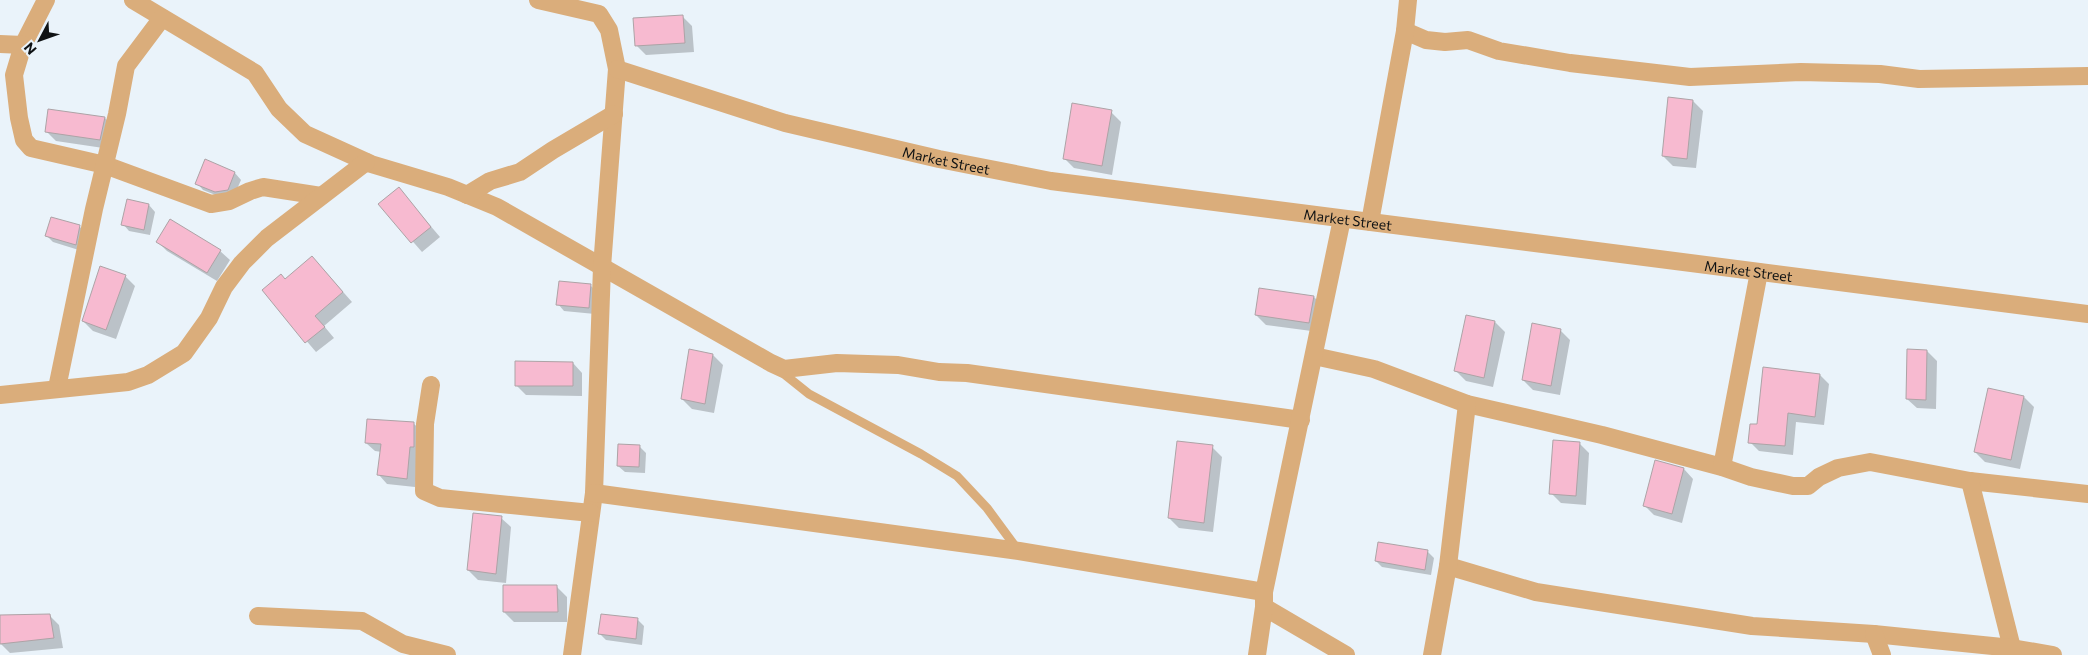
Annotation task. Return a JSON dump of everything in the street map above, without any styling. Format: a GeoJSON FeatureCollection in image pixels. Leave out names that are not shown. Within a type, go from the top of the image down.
{"type":"FeatureCollection","features":[{"type":"Feature","properties":{"kind":"street"},"geometry":{"type":"LineString","coordinates":[[46,0],[23,45],[14,75],[19,118],[24,140],[31,148],[105,166],[211,204],[229,201],[263,187],[321,196]]}},
{"type":"Feature","properties":{"kind":"street"},"geometry":{"type":"LineString","coordinates":[[133,0],[255,74],[279,109],[305,134],[366,162],[448,188],[497,207],[771,363],[784,368],[837,363],[898,365],[1301,420]]}},
{"type":"Feature","properties":{"kind":"street"},"geometry":{"type":"LineString","coordinates":[[538,0],[599,14],[609,30],[618,69],[602,267],[594,494],[572,655]]}},
{"type":"Feature","properties":{"kind":"street"},"geometry":{"type":"LineString","coordinates":[[1370,222],[1405,31],[1408,0]]}},
{"type":"Feature","properties":{"kind":"street"},"geometry":{"type":"LineString","coordinates":[[57,388],[126,66],[162,18]]}},
{"type":"Feature","properties":{"kind":"street"},"geometry":{"type":"LineString","coordinates":[[1405,31],[1426,40],[1444,42],[1468,40],[1508,53],[1570,63],[1690,77],[1801,72],[1880,74],[1919,79],[2088,76]]}},
{"type":"Feature","properties":{"kind":"street"},"geometry":{"type":"LineString","coordinates":[[0,44],[23,45]]}},
{"type":"Feature","properties":{"kind":"street","name":"Market Street"},"geometry":{"type":"LineString","coordinates":[[618,69],[785,123],[939,159],[1051,181],[2088,314]]}},
{"type":"Feature","properties":{"kind":"street"},"geometry":{"type":"LineString","coordinates":[[467,195],[490,181],[520,172],[614,114]]}},
{"type":"Feature","properties":{"kind":"street"},"geometry":{"type":"LineString","coordinates":[[0,394],[128,382],[148,375],[184,353],[209,318],[224,287],[242,263],[267,238],[366,162]]}},
{"type":"Feature","properties":{"kind":"street"},"geometry":{"type":"LineString","coordinates":[[1257,655],[1264,600],[1342,219]]}},
{"type":"Feature","properties":{"kind":"street"},"geometry":{"type":"LineString","coordinates":[[1722,467],[1759,272]]}},
{"type":"Feature","properties":{"kind":"street"},"geometry":{"type":"LineString","coordinates":[[1314,356],[1374,369],[1467,404],[1602,435],[1722,467],[1751,477],[1793,486],[1808,486],[1819,477],[1838,468],[1870,462],[1970,480],[2088,494]]}},
{"type":"Feature","properties":{"kind":"street"},"geometry":{"type":"LineString","coordinates":[[431,385],[424,424],[424,491],[440,498],[591,513]]}},
{"type":"Feature","properties":{"kind":"street"},"geometry":{"type":"LineString","coordinates":[[1432,655],[1448,566],[1467,404]]}},
{"type":"Feature","properties":{"kind":"street"},"geometry":{"type":"LineString","coordinates":[[1970,480],[2012,648]]}},
{"type":"Feature","properties":{"kind":"street"},"geometry":{"type":"LineString","coordinates":[[594,494],[1019,551],[1264,600],[1346,655]]}},
{"type":"Feature","properties":{"kind":"street"},"geometry":{"type":"LineString","coordinates":[[1448,566],[1536,592],[1752,626],[1874,634],[2012,648],[2053,655]]}},
{"type":"Feature","properties":{"kind":"street"},"geometry":{"type":"LineString","coordinates":[[258,616],[362,621],[403,644],[447,655]]}},
{"type":"Feature","properties":{"kind":"street"},"geometry":{"type":"LineString","coordinates":[[1874,634],[1882,655]]}},
{"type":"Feature","properties":{"kind":"lane"},"geometry":{"type":"LineString","coordinates":[[771,363],[809,394],[921,454],[957,476],[987,508],[1019,551]]}},
{"type":"Feature","properties":{"kind":"building"},"geometry":{"type":"Polygon","coordinates":[[[683,15],[685,43],[635,46],[633,18],[683,15]]]}},
{"type":"Feature","properties":{"kind":"building"},"geometry":{"type":"Polygon","coordinates":[[[1668,97],[1693,100],[1687,159],[1662,156],[1668,97]]]}},
{"type":"Feature","properties":{"kind":"building"},"geometry":{"type":"Polygon","coordinates":[[[1072,103],[1112,110],[1102,166],[1063,159],[1072,103]]]}},
{"type":"Feature","properties":{"kind":"building"},"geometry":{"type":"Polygon","coordinates":[[[48,109],[105,117],[100,140],[45,132],[48,109]]]}},
{"type":"Feature","properties":{"kind":"building"},"geometry":{"type":"Polygon","coordinates":[[[205,159],[235,172],[228,190],[215,192],[195,184],[205,159]]]}},
{"type":"Feature","properties":{"kind":"building"},"geometry":{"type":"Polygon","coordinates":[[[399,187],[431,227],[411,243],[378,204],[399,187]]]}},
{"type":"Feature","properties":{"kind":"building"},"geometry":{"type":"Polygon","coordinates":[[[127,199],[149,204],[144,230],[121,225],[127,199]]]}},
{"type":"Feature","properties":{"kind":"building"},"geometry":{"type":"Polygon","coordinates":[[[51,217],[80,225],[76,245],[45,236],[51,217]]]}},
{"type":"Feature","properties":{"kind":"building"},"geometry":{"type":"Polygon","coordinates":[[[170,219],[221,250],[207,273],[156,242],[170,219]]]}},
{"type":"Feature","properties":{"kind":"building"},"geometry":{"type":"Polygon","coordinates":[[[312,256],[343,292],[315,316],[325,327],[305,343],[262,290],[281,274],[285,279],[312,256]]]}},
{"type":"Feature","properties":{"kind":"building"},"geometry":{"type":"Polygon","coordinates":[[[100,266],[126,275],[106,330],[82,321],[100,266]]]}},
{"type":"Feature","properties":{"kind":"building"},"geometry":{"type":"Polygon","coordinates":[[[559,281],[591,284],[589,308],[556,305],[559,281]]]}},
{"type":"Feature","properties":{"kind":"building"},"geometry":{"type":"Polygon","coordinates":[[[1259,288],[1314,296],[1309,323],[1255,315],[1259,288]]]}},
{"type":"Feature","properties":{"kind":"building"},"geometry":{"type":"Polygon","coordinates":[[[1466,315],[1495,321],[1484,378],[1454,371],[1466,315]]]}},
{"type":"Feature","properties":{"kind":"building"},"geometry":{"type":"Polygon","coordinates":[[[1532,323],[1561,329],[1551,386],[1522,380],[1532,323]]]}},
{"type":"Feature","properties":{"kind":"building"},"geometry":{"type":"Polygon","coordinates":[[[689,349],[713,354],[705,404],[681,399],[689,349]]]}},
{"type":"Feature","properties":{"kind":"building"},"geometry":{"type":"Polygon","coordinates":[[[1907,349],[1927,350],[1926,400],[1906,399],[1907,349]]]}},
{"type":"Feature","properties":{"kind":"building"},"geometry":{"type":"Polygon","coordinates":[[[515,361],[573,362],[573,386],[515,386],[515,361]]]}},
{"type":"Feature","properties":{"kind":"building"},"geometry":{"type":"Polygon","coordinates":[[[1763,367],[1820,374],[1815,417],[1788,413],[1785,446],[1748,443],[1750,424],[1757,424],[1763,367]]]}},
{"type":"Feature","properties":{"kind":"building"},"geometry":{"type":"Polygon","coordinates":[[[1988,388],[2024,396],[2011,460],[1974,452],[1988,388]]]}},
{"type":"Feature","properties":{"kind":"building"},"geometry":{"type":"Polygon","coordinates":[[[367,419],[414,422],[414,447],[410,447],[407,479],[377,475],[381,444],[365,443],[367,419]]]}},
{"type":"Feature","properties":{"kind":"building"},"geometry":{"type":"Polygon","coordinates":[[[1553,440],[1580,442],[1576,496],[1549,494],[1553,440]]]}},
{"type":"Feature","properties":{"kind":"building"},"geometry":{"type":"Polygon","coordinates":[[[1177,441],[1213,445],[1204,523],[1168,518],[1177,441]]]}},
{"type":"Feature","properties":{"kind":"building"},"geometry":{"type":"Polygon","coordinates":[[[618,444],[640,445],[639,467],[617,466],[618,444]]]}},
{"type":"Feature","properties":{"kind":"building"},"geometry":{"type":"Polygon","coordinates":[[[1655,460],[1684,468],[1672,514],[1643,506],[1655,460]]]}},
{"type":"Feature","properties":{"kind":"building"},"geometry":{"type":"Polygon","coordinates":[[[473,513],[502,516],[496,574],[467,570],[473,513]]]}},
{"type":"Feature","properties":{"kind":"building"},"geometry":{"type":"Polygon","coordinates":[[[1378,542],[1428,550],[1425,570],[1375,561],[1378,542]]]}},
{"type":"Feature","properties":{"kind":"building"},"geometry":{"type":"Polygon","coordinates":[[[503,585],[557,585],[558,612],[503,612],[503,585]]]}},
{"type":"Feature","properties":{"kind":"building"},"geometry":{"type":"Polygon","coordinates":[[[50,614],[54,638],[0,644],[0,615],[50,614]]]}},
{"type":"Feature","properties":{"kind":"building"},"geometry":{"type":"Polygon","coordinates":[[[601,614],[638,618],[636,639],[598,634],[601,614]]]}}]}
